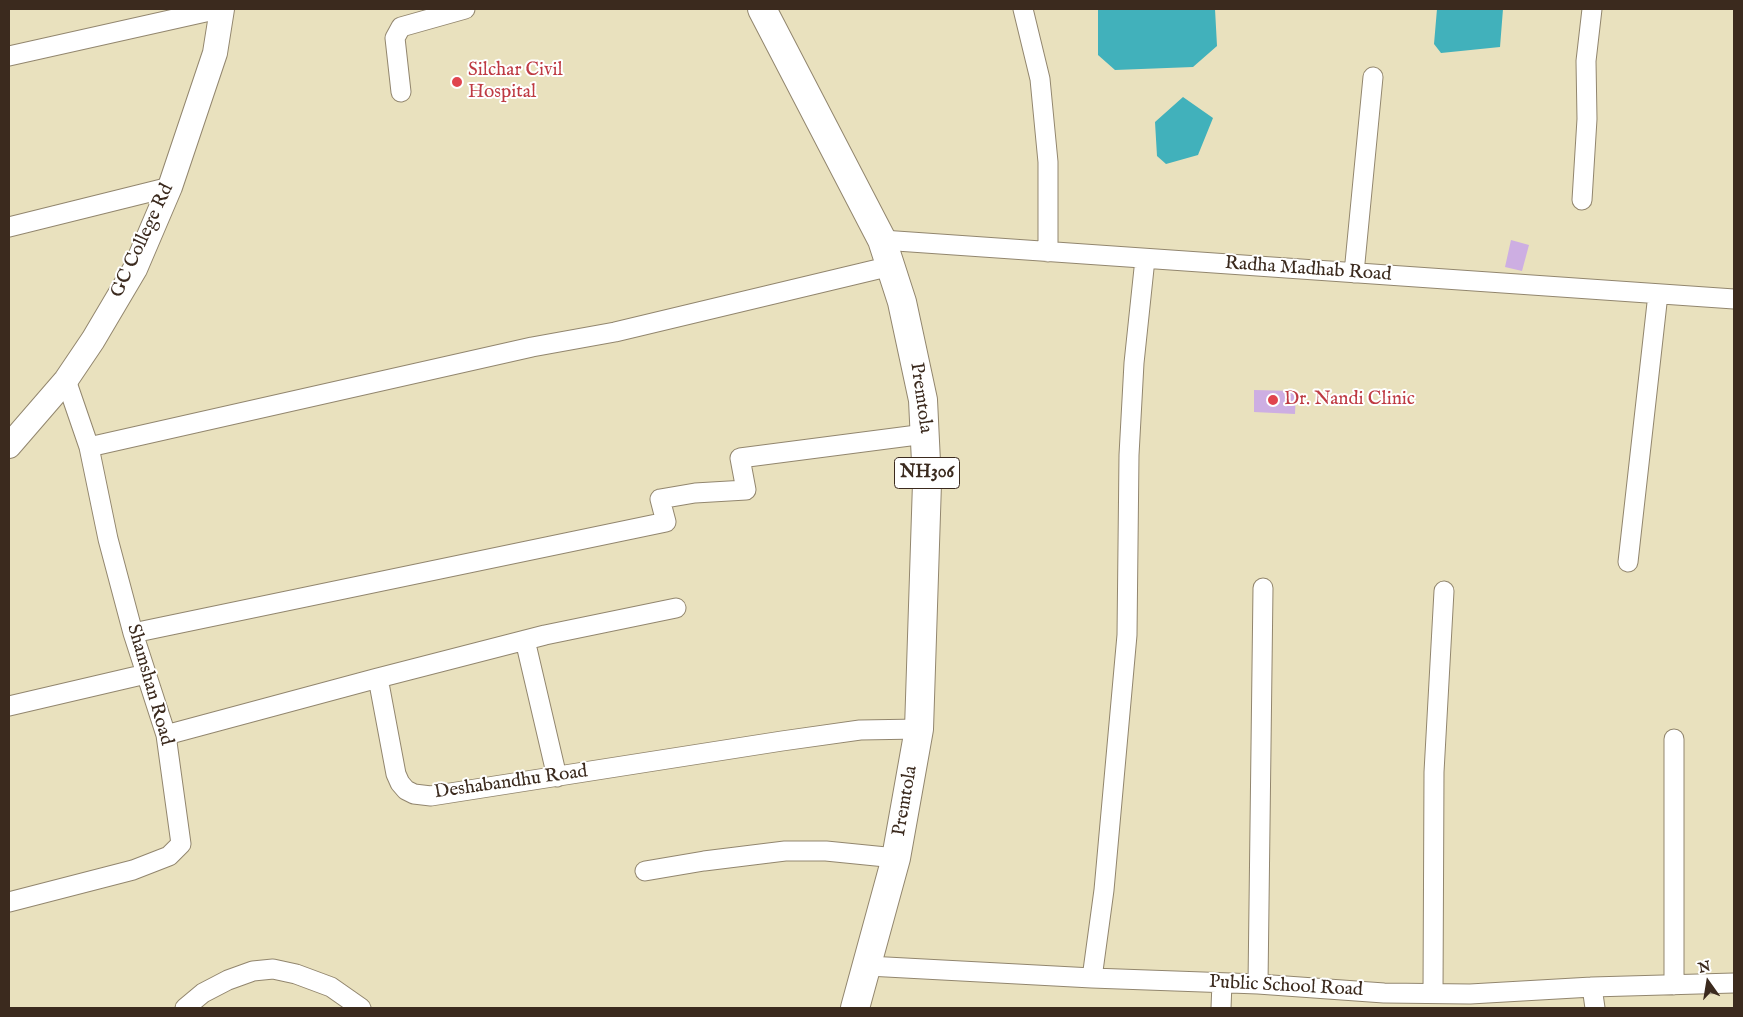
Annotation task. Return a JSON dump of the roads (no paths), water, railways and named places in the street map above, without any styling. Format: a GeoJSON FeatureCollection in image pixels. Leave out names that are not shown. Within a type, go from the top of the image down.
{"type":"FeatureCollection","features":[{"type":"Feature","properties":{"kind":"highway","name":"Premtola"},"geometry":{"type":"LineString","coordinates":[[762,9],[882,240],[902,302],[923,400],[926,569],[919,729],[896,858],[868,966]]}},
{"type":"Feature","properties":{"kind":"highway","name":"NH306"},"geometry":{"type":"LineString","coordinates":[[855,1008],[868,966]]}},
{"type":"Feature","properties":{"kind":"main road","name":"GC College Rd"},"geometry":{"type":"LineString","coordinates":[[9,446],[66,380],[93,340],[134,268],[170,187],[215,53],[221,9]]}},
{"type":"Feature","properties":{"kind":"street"},"geometry":{"type":"LineString","coordinates":[[9,56],[221,9]]}},
{"type":"Feature","properties":{"kind":"street"},"geometry":{"type":"LineString","coordinates":[[402,92],[395,38],[401,27],[465,9]]}},
{"type":"Feature","properties":{"kind":"street"},"geometry":{"type":"LineString","coordinates":[[1023,9],[1040,79],[1048,162],[1048,252]]}},
{"type":"Feature","properties":{"kind":"street"},"geometry":{"type":"LineString","coordinates":[[1582,200],[1587,119],[1586,61],[1592,9]]}},
{"type":"Feature","properties":{"kind":"street"},"geometry":{"type":"LineString","coordinates":[[1354,273],[1373,77]]}},
{"type":"Feature","properties":{"kind":"street"},"geometry":{"type":"LineString","coordinates":[[9,226],[170,187]]}},
{"type":"Feature","properties":{"kind":"street","name":"Radha Madhab Road"},"geometry":{"type":"LineString","coordinates":[[882,240],[1734,299]]}},
{"type":"Feature","properties":{"kind":"street"},"geometry":{"type":"LineString","coordinates":[[1092,978],[1105,880],[1127,635],[1129,455],[1134,363],[1146,258]]}},
{"type":"Feature","properties":{"kind":"street"},"geometry":{"type":"LineString","coordinates":[[89,447],[532,347],[615,332],[891,266]]}},
{"type":"Feature","properties":{"kind":"street"},"geometry":{"type":"LineString","coordinates":[[1628,562],[1658,294]]}},
{"type":"Feature","properties":{"kind":"street","name":"Shamshan Road"},"geometry":{"type":"LineString","coordinates":[[9,902],[133,870],[169,856],[181,844],[166,735],[133,633],[108,540],[89,447],[66,380]]}},
{"type":"Feature","properties":{"kind":"street"},"geometry":{"type":"LineString","coordinates":[[133,633],[666,522],[660,499],[696,493],[746,490],[740,458],[925,434]]}},
{"type":"Feature","properties":{"kind":"street"},"geometry":{"type":"LineString","coordinates":[[1258,984],[1263,588]]}},
{"type":"Feature","properties":{"kind":"street"},"geometry":{"type":"LineString","coordinates":[[1433,992],[1434,772],[1444,591]]}},
{"type":"Feature","properties":{"kind":"street"},"geometry":{"type":"LineString","coordinates":[[166,735],[525,640],[676,608]]}},
{"type":"Feature","properties":{"kind":"street"},"geometry":{"type":"LineString","coordinates":[[525,640],[557,777]]}},
{"type":"Feature","properties":{"kind":"street"},"geometry":{"type":"LineString","coordinates":[[9,706],[146,674]]}},
{"type":"Feature","properties":{"kind":"street","name":"Deshabandhu Road"},"geometry":{"type":"LineString","coordinates":[[378,678],[396,774],[406,790],[414,794],[431,796],[850,732],[919,729]]}},
{"type":"Feature","properties":{"kind":"street"},"geometry":{"type":"LineString","coordinates":[[1674,739],[1674,985]]}},
{"type":"Feature","properties":{"kind":"street"},"geometry":{"type":"LineString","coordinates":[[645,871],[704,861],[785,851],[826,851],[896,858]]}},
{"type":"Feature","properties":{"kind":"street","name":"Public School Road"},"geometry":{"type":"LineString","coordinates":[[868,966],[1092,978],[1258,984],[1337,1000],[1433,992],[1470,1001],[1592,987],[1734,983]]}},
{"type":"Feature","properties":{"kind":"street"},"geometry":{"type":"LineString","coordinates":[[185,1008],[203,993],[228,980],[253,971],[273,969],[296,974],[331,987],[361,1008]]}},
{"type":"Feature","properties":{"kind":"street"},"geometry":{"type":"LineString","coordinates":[[1221,1008],[1222,983]]}},
{"type":"Feature","properties":{"kind":"street"},"geometry":{"type":"LineString","coordinates":[[1592,987],[1595,1008]]}},
{"type":"Feature","properties":{"kind":"water"},"geometry":{"type":"Polygon","coordinates":[[[1098,9],[1215,9],[1217,46],[1193,67],[1115,70],[1098,55],[1098,9]]]}},
{"type":"Feature","properties":{"kind":"water"},"geometry":{"type":"Polygon","coordinates":[[[1437,9],[1503,9],[1500,47],[1441,53],[1434,44],[1437,9]]]}},
{"type":"Feature","properties":{"kind":"water"},"geometry":{"type":"Polygon","coordinates":[[[1183,97],[1213,118],[1198,155],[1166,164],[1157,156],[1155,122],[1183,97]]]}},
{"type":"Feature","properties":{"kind":"place","name":"Silchar Civil Hospital"},"geometry":{"type":"Point","coordinates":[457,82]}},
{"type":"Feature","properties":{"kind":"place","name":"Dr. Nandi Clinic"},"geometry":{"type":"Point","coordinates":[1273,400]}}]}
